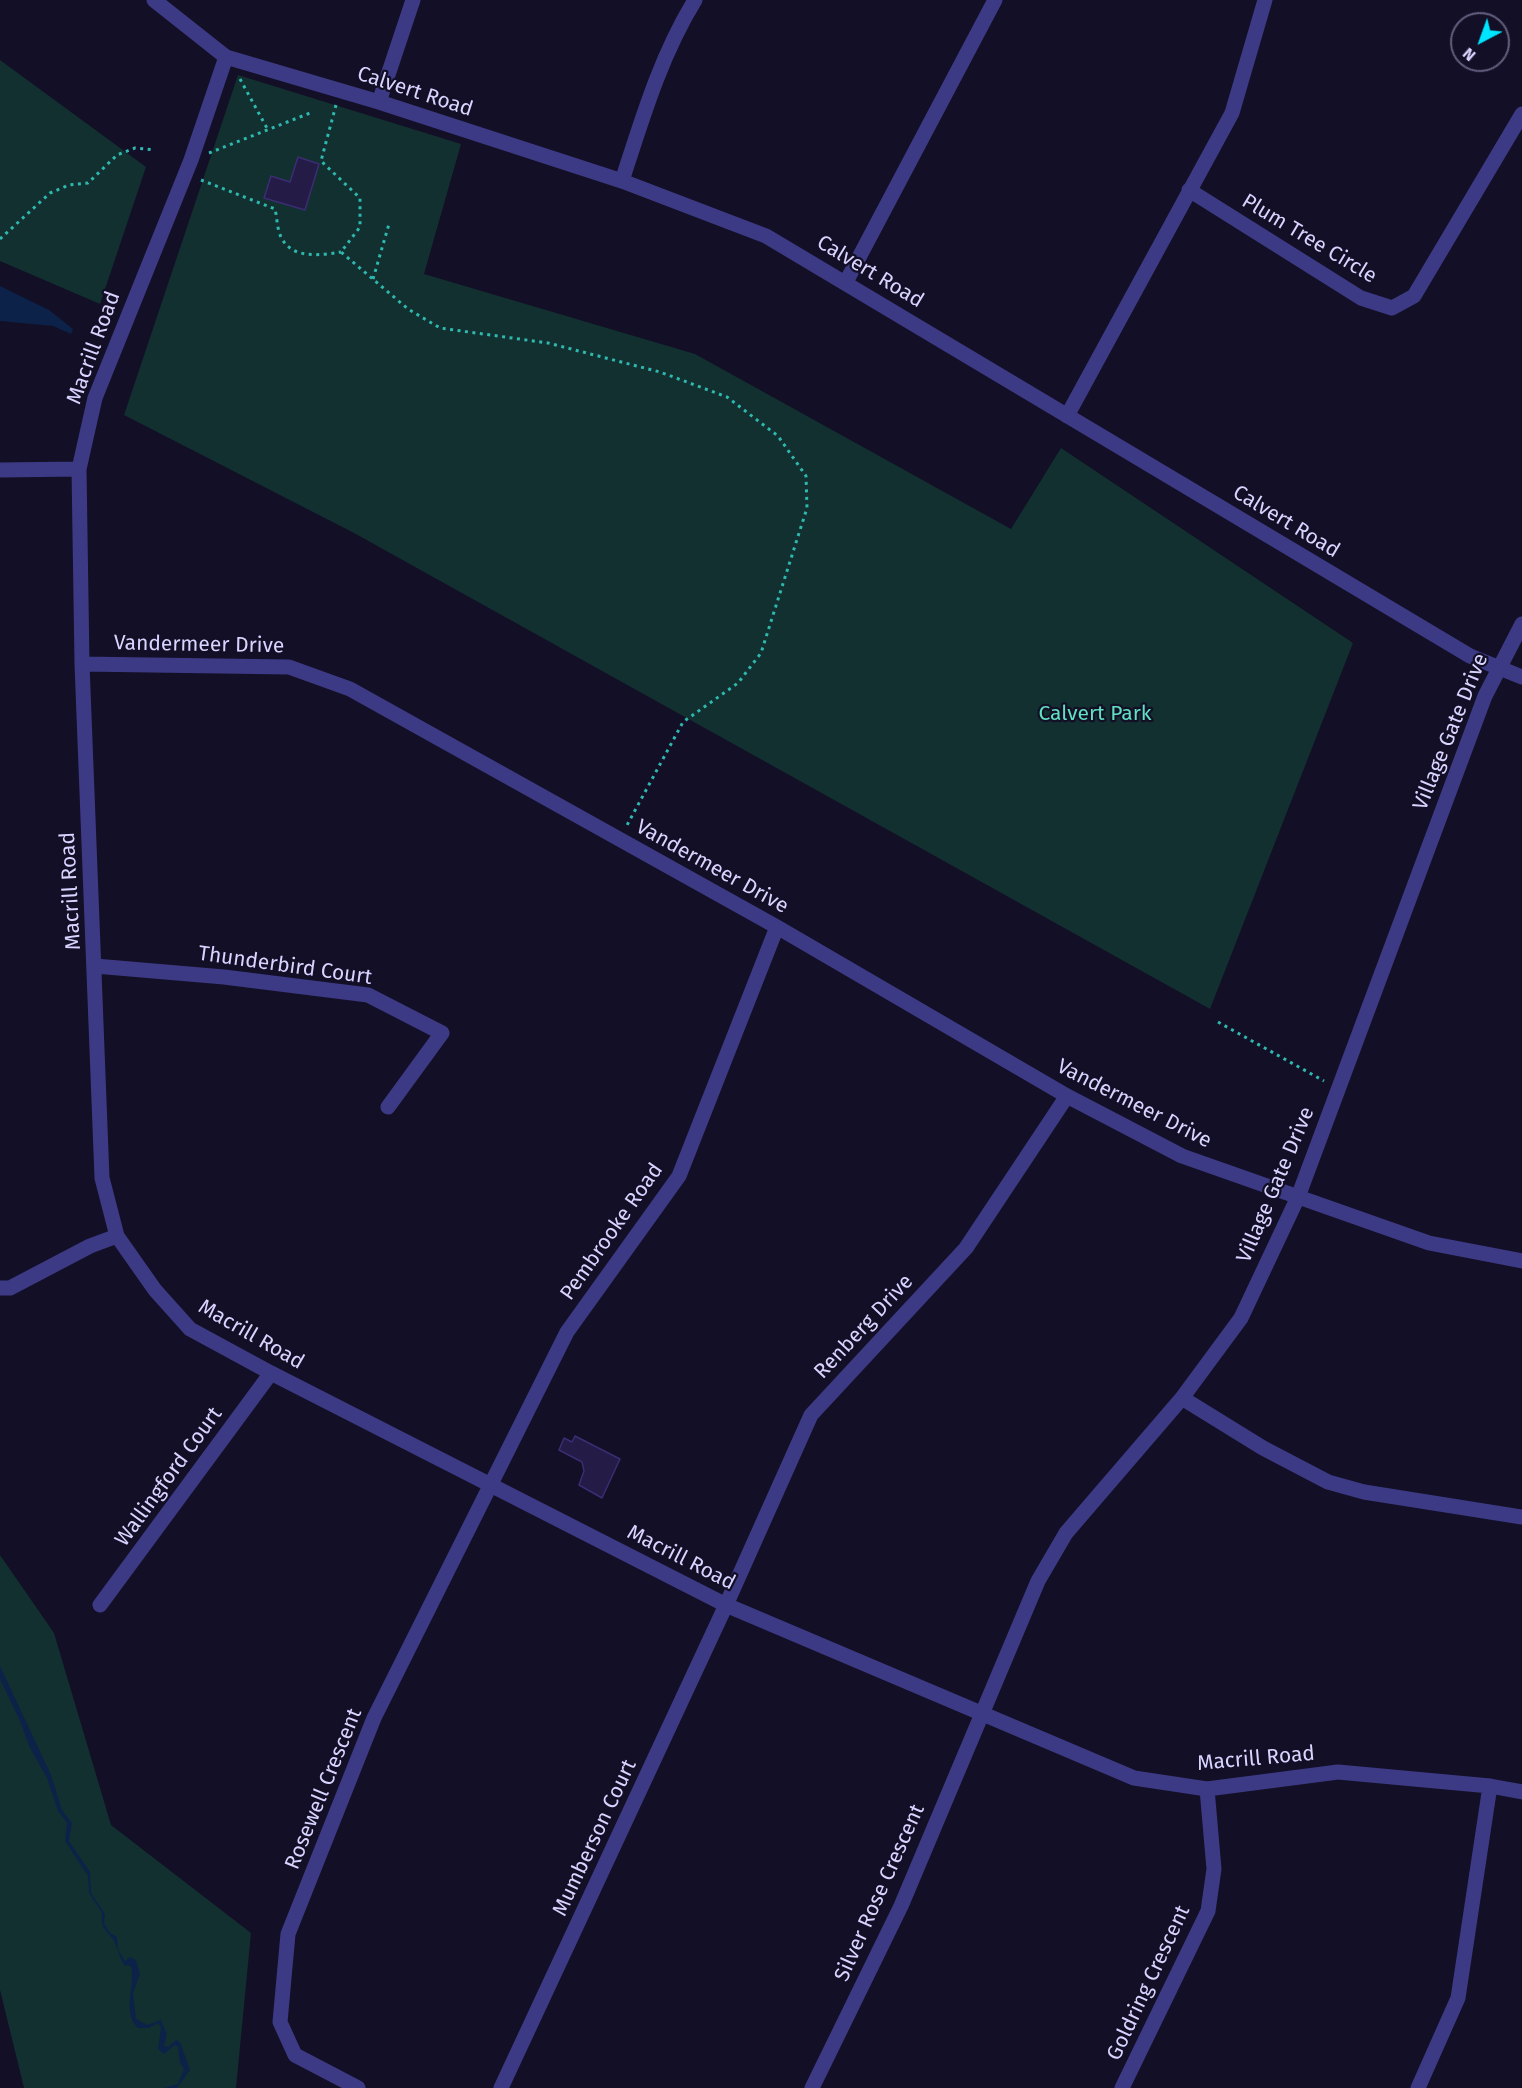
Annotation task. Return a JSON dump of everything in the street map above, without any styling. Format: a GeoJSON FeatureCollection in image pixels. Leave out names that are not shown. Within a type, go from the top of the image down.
{"type":"FeatureCollection","features":[{"type":"Feature","properties":{"kind":"street","name":"Calvert Road"},"geometry":{"type":"LineString","coordinates":[[154,0],[226,57],[379,102],[622,181],[766,236],[1470,656],[1497,669],[1522,677]]}},
{"type":"Feature","properties":{"kind":"street"},"geometry":{"type":"LineString","coordinates":[[379,102],[413,0]]}},
{"type":"Feature","properties":{"kind":"street"},"geometry":{"type":"LineString","coordinates":[[622,181],[645,108],[681,23],[696,0]]}},
{"type":"Feature","properties":{"kind":"street"},"geometry":{"type":"LineString","coordinates":[[846,282],[995,0]]}},
{"type":"Feature","properties":{"kind":"street"},"geometry":{"type":"LineString","coordinates":[[1067,416],[1232,113],[1265,0]]}},
{"type":"Feature","properties":{"kind":"street","name":"Macrill Road"},"geometry":{"type":"LineString","coordinates":[[226,57],[188,167],[95,398],[79,469],[82,664],[102,1178],[117,1236],[155,1290],[190,1329],[271,1373],[726,1605],[1134,1778],[1207,1789],[1338,1772],[1490,1786],[1522,1792]]}},
{"type":"Feature","properties":{"kind":"street","name":"Plum Tree Circle"},"geometry":{"type":"LineString","coordinates":[[1189,190],[1361,298],[1392,308],[1414,296],[1522,114]]}},
{"type":"Feature","properties":{"kind":"street"},"geometry":{"type":"LineString","coordinates":[[0,470],[79,469]]}},
{"type":"Feature","properties":{"kind":"street","name":"Village Gate Drive"},"geometry":{"type":"LineString","coordinates":[[981,1713],[1038,1581],[1066,1533],[1182,1398],[1241,1318],[1298,1197],[1497,669],[1522,624]]}},
{"type":"Feature","properties":{"kind":"street","name":"Vandermeer Drive"},"geometry":{"type":"LineString","coordinates":[[82,664],[289,667],[350,689],[777,927],[1067,1096],[1182,1156],[1429,1243],[1522,1261]]}},
{"type":"Feature","properties":{"kind":"street","name":"Pembrooke Road"},"geometry":{"type":"LineString","coordinates":[[489,1485],[567,1332],[679,1176],[777,927]]}},
{"type":"Feature","properties":{"kind":"street","name":"Thunderbird Court"},"geometry":{"type":"LineString","coordinates":[[95,966],[224,977],[368,995],[442,1033],[388,1107]]}},
{"type":"Feature","properties":{"kind":"street","name":"Renberg Drive"},"geometry":{"type":"LineString","coordinates":[[726,1605],[811,1415],[966,1248],[1067,1096]]}},
{"type":"Feature","properties":{"kind":"street"},"geometry":{"type":"LineString","coordinates":[[0,1288],[10,1288],[90,1246],[117,1236]]}},
{"type":"Feature","properties":{"kind":"street","name":"Wallingford Court"},"geometry":{"type":"LineString","coordinates":[[100,1605],[271,1373]]}},
{"type":"Feature","properties":{"kind":"street"},"geometry":{"type":"LineString","coordinates":[[1182,1398],[1263,1448],[1328,1482],[1364,1492],[1522,1517]]}},
{"type":"Feature","properties":{"kind":"street","name":"Rosewell Crescent"},"geometry":{"type":"LineString","coordinates":[[358,2088],[295,2055],[280,2022],[288,1934],[375,1718],[489,1485]]}},
{"type":"Feature","properties":{"kind":"street","name":"Mumberson Court"},"geometry":{"type":"LineString","coordinates":[[501,2088],[726,1605]]}},
{"type":"Feature","properties":{"kind":"street","name":"Silver Rose Crescent"},"geometry":{"type":"LineString","coordinates":[[812,2088],[901,1906],[981,1713]]}},
{"type":"Feature","properties":{"kind":"street"},"geometry":{"type":"LineString","coordinates":[[1418,2088],[1458,1998],[1490,1786]]}},
{"type":"Feature","properties":{"kind":"street","name":"Goldring Crescent"},"geometry":{"type":"LineString","coordinates":[[1122,2088],[1208,1911],[1214,1869],[1207,1789]]}},
{"type":"Feature","properties":{"kind":"path"},"geometry":{"type":"LineString","coordinates":[[226,57],[268,130]]}},
{"type":"Feature","properties":{"kind":"path"},"geometry":{"type":"LineString","coordinates":[[188,167],[275,209],[281,238],[296,251],[315,256],[341,252],[360,227],[360,198],[321,161],[340,90]]}},
{"type":"Feature","properties":{"kind":"path"},"geometry":{"type":"LineString","coordinates":[[188,167],[310,113]]}},
{"type":"Feature","properties":{"kind":"path"},"geometry":{"type":"LineString","coordinates":[[0,239],[50,193],[69,185],[88,183],[117,154],[135,148],[155,150]]}},
{"type":"Feature","properties":{"kind":"path"},"geometry":{"type":"LineString","coordinates":[[373,279],[389,224]]}},
{"type":"Feature","properties":{"kind":"path"},"geometry":{"type":"LineString","coordinates":[[341,252],[408,309],[440,328],[548,343],[660,372],[727,398],[778,436],[806,476],[807,508],[761,653],[738,683],[682,722],[620,839]]}},
{"type":"Feature","properties":{"kind":"path"},"geometry":{"type":"LineString","coordinates":[[1218,1022],[1339,1089]]}},
{"type":"Feature","properties":{"kind":"green space"},"geometry":{"type":"Polygon","coordinates":[[[0,60],[146,167],[100,304],[0,261],[0,60]]]}},
{"type":"Feature","properties":{"kind":"green space","name":"Calvert Park"},"geometry":{"type":"Polygon","coordinates":[[[238,75],[461,144],[424,274],[695,354],[1011,529],[1061,448],[1353,643],[1210,1009],[354,533],[124,415],[238,75]]]}},
{"type":"Feature","properties":{"kind":"green space"},"geometry":{"type":"Polygon","coordinates":[[[0,1555],[54,1633],[111,1825],[251,1933],[236,2088],[24,2088],[0,1990],[0,1555]]]}},
{"type":"Feature","properties":{"kind":"water"},"geometry":{"type":"Polygon","coordinates":[[[0,286],[49,310],[73,329],[71,334],[53,326],[0,321],[0,286]]]}},
{"type":"Feature","properties":{"kind":"water"},"geometry":{"type":"Polygon","coordinates":[[[0,1666],[51,1775],[62,1810],[72,1823],[69,1841],[90,1872],[91,1893],[105,1914],[104,1923],[110,1933],[117,1937],[118,1949],[125,1961],[130,1957],[136,1960],[140,1974],[133,1993],[136,2019],[147,2025],[161,2020],[167,2034],[164,2046],[168,2047],[176,2040],[180,2042],[190,2070],[177,2088],[164,2088],[178,2084],[184,2069],[180,2063],[178,2047],[175,2045],[164,2054],[158,2049],[161,2028],[158,2023],[149,2028],[138,2028],[133,2021],[130,2014],[131,1966],[124,1965],[114,1941],[104,1927],[102,1913],[89,1893],[88,1876],[65,1841],[67,1823],[58,1811],[47,1778],[30,1748],[0,1679],[0,1666]]]}},
{"type":"Feature","properties":{"kind":"building"},"geometry":{"type":"Polygon","coordinates":[[[298,157],[319,164],[305,210],[264,198],[271,176],[290,182],[298,157]]]}},
{"type":"Feature","properties":{"kind":"building"},"geometry":{"type":"Polygon","coordinates":[[[575,1436],[620,1459],[602,1498],[579,1485],[584,1471],[582,1462],[559,1450],[564,1438],[572,1442],[575,1436]]]}}]}
